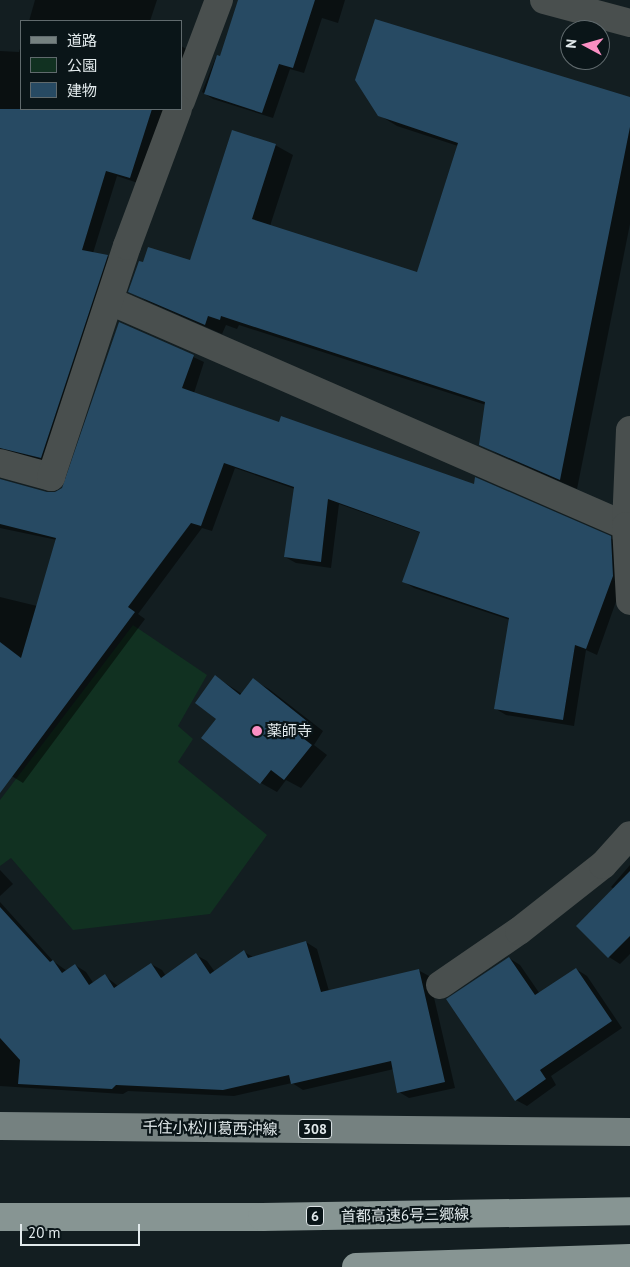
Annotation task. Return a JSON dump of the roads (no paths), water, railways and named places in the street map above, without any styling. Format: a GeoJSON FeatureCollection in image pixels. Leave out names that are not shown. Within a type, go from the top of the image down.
{"type":"FeatureCollection","features":[{"type":"Feature","properties":{"kind":"highway","name":"首都高速6号三郷線"},"geometry":{"type":"LineString","coordinates":[[0,1217],[252,1217],[630,1211]]}},
{"type":"Feature","properties":{"kind":"highway"},"geometry":{"type":"LineString","coordinates":[[356,1267],[630,1258]]}},
{"type":"Feature","properties":{"kind":"main road","name":"千住小松川葛西沖線"},"geometry":{"type":"LineString","coordinates":[[0,1126],[630,1132]]}},
{"type":"Feature","properties":{"kind":"street"},"geometry":{"type":"LineString","coordinates":[[182,98],[219,0]]}},
{"type":"Feature","properties":{"kind":"street"},"geometry":{"type":"LineString","coordinates":[[544,0],[583,6],[630,24]]}},
{"type":"Feature","properties":{"kind":"street"},"geometry":{"type":"LineString","coordinates":[[0,463],[51,477],[127,246],[178,110]]}},
{"type":"Feature","properties":{"kind":"street"},"geometry":{"type":"LineString","coordinates":[[110,301],[626,526]]}},
{"type":"Feature","properties":{"kind":"street"},"geometry":{"type":"LineString","coordinates":[[630,430],[626,526],[630,601]]}},
{"type":"Feature","properties":{"kind":"street"},"geometry":{"type":"LineString","coordinates":[[440,985],[519,931],[603,865],[630,835]]}},
{"type":"Feature","properties":{"kind":"place","name":"薬師寺"},"geometry":{"type":"Point","coordinates":[257,731]}}]}
